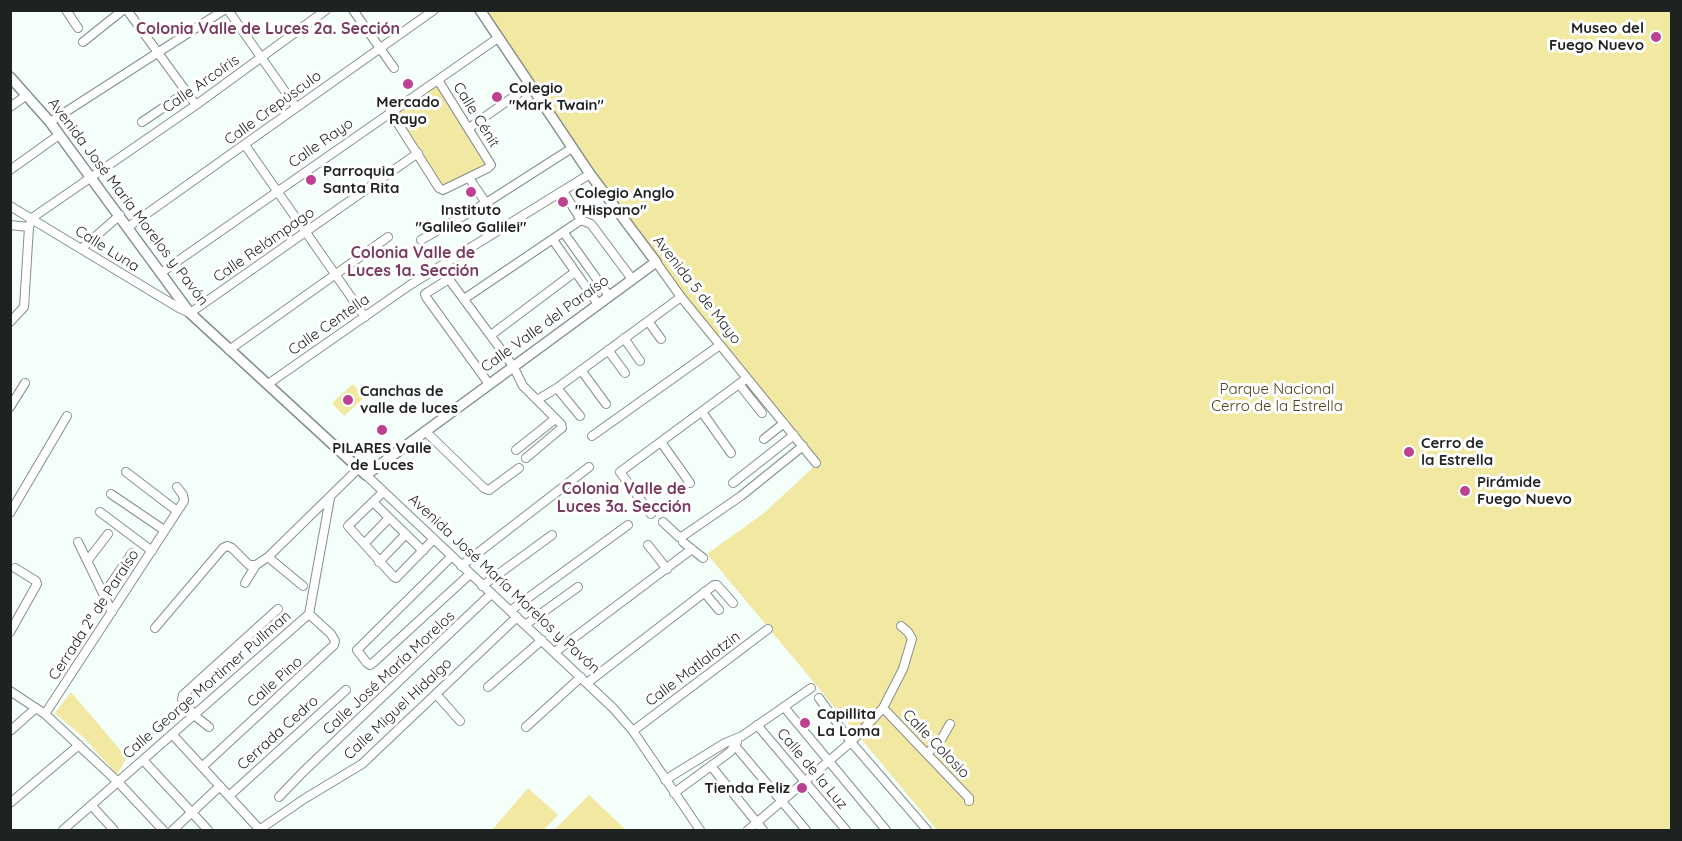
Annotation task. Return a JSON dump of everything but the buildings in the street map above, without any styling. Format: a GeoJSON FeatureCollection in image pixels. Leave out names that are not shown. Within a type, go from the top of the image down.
{"type":"FeatureCollection","features":[{"type":"Feature","properties":{"kind":"street"},"geometry":{"type":"LineString","coordinates":[[66,10],[78,28]]}},
{"type":"Feature","properties":{"kind":"street"},"geometry":{"type":"LineString","coordinates":[[83,42],[125,10],[188,91],[196,105]]}},
{"type":"Feature","properties":{"kind":"street"},"geometry":{"type":"LineString","coordinates":[[50,122],[226,10],[296,107]]}},
{"type":"Feature","properties":{"kind":"street","name":"Calle Arcoíris"},"geometry":{"type":"LineString","coordinates":[[32,218],[196,105],[326,10]]}},
{"type":"Feature","properties":{"kind":"street"},"geometry":{"type":"LineString","coordinates":[[353,10],[394,68]]}},
{"type":"Feature","properties":{"kind":"street","name":"Calle Crepúsculo"},"geometry":{"type":"LineString","coordinates":[[129,227],[434,10]]}},
{"type":"Feature","properties":{"kind":"street","name":"Avenida 5 de Mayo"},"geometry":{"type":"LineString","coordinates":[[480,10],[590,174],[681,297],[816,463]]}},
{"type":"Feature","properties":{"kind":"street","name":"Calle Rayo"},"geometry":{"type":"LineString","coordinates":[[162,272],[390,111],[498,38]]}},
{"type":"Feature","properties":{"kind":"street","name":"Avenida José María Morelos y Pavón"},"geometry":{"type":"LineString","coordinates":[[10,77],[50,122],[190,313],[613,708],[633,731],[700,831]]}},
{"type":"Feature","properties":{"kind":"street","name":"Calle Cénit"},"geometry":{"type":"LineString","coordinates":[[438,80],[491,165],[469,178]]}},
{"type":"Feature","properties":{"kind":"street"},"geometry":{"type":"LineString","coordinates":[[469,128],[530,85]]}},
{"type":"Feature","properties":{"kind":"street"},"geometry":{"type":"LineString","coordinates":[[142,123],[188,91]]}},
{"type":"Feature","properties":{"kind":"street"},"geometry":{"type":"LineString","coordinates":[[10,107],[27,95]]}},
{"type":"Feature","properties":{"kind":"street"},"geometry":{"type":"LineString","coordinates":[[390,111],[439,188],[443,190],[469,178],[486,204]]}},
{"type":"Feature","properties":{"kind":"street"},"geometry":{"type":"LineString","coordinates":[[10,170],[59,135]]}},
{"type":"Feature","properties":{"kind":"street"},"geometry":{"type":"LineString","coordinates":[[245,145],[278,189],[364,317]]}},
{"type":"Feature","properties":{"kind":"street"},"geometry":{"type":"LineString","coordinates":[[421,240],[486,204],[572,148]]}},
{"type":"Feature","properties":{"kind":"street","name":"Calle Relámpago"},"geometry":{"type":"LineString","coordinates":[[190,313],[418,153]]}},
{"type":"Feature","properties":{"kind":"street","name":"Calle Centella"},"geometry":{"type":"LineString","coordinates":[[268,384],[440,267],[590,174]]}},
{"type":"Feature","properties":{"kind":"street"},"geometry":{"type":"LineString","coordinates":[[563,191],[581,220],[591,224],[632,279]]}},
{"type":"Feature","properties":{"kind":"street","name":"Calle Luna"},"geometry":{"type":"LineString","coordinates":[[10,206],[190,313]]}},
{"type":"Feature","properties":{"kind":"street"},"geometry":{"type":"LineString","coordinates":[[81,249],[120,215]]}},
{"type":"Feature","properties":{"kind":"street"},"geometry":{"type":"LineString","coordinates":[[10,322],[24,307],[29,227],[32,218]]}},
{"type":"Feature","properties":{"kind":"street"},"geometry":{"type":"LineString","coordinates":[[464,299],[581,220]]}},
{"type":"Feature","properties":{"kind":"street"},"geometry":{"type":"LineString","coordinates":[[10,225],[29,227]]}},
{"type":"Feature","properties":{"kind":"street"},"geometry":{"type":"LineString","coordinates":[[564,233],[609,296]]}},
{"type":"Feature","properties":{"kind":"street"},"geometry":{"type":"LineString","coordinates":[[229,350],[388,237]]}},
{"type":"Feature","properties":{"kind":"street"},"geometry":{"type":"LineString","coordinates":[[553,240],[598,304]]}},
{"type":"Feature","properties":{"kind":"street","name":"Calle Valle del Paraíso"},"geometry":{"type":"LineString","coordinates":[[362,472],[425,431],[656,262]]}},
{"type":"Feature","properties":{"kind":"street"},"geometry":{"type":"LineString","coordinates":[[440,267],[513,366],[523,386],[562,428],[526,458]]}},
{"type":"Feature","properties":{"kind":"street"},"geometry":{"type":"LineString","coordinates":[[491,335],[575,272]]}},
{"type":"Feature","properties":{"kind":"street"},"geometry":{"type":"LineString","coordinates":[[449,279],[425,294],[426,297],[489,384]]}},
{"type":"Feature","properties":{"kind":"street"},"geometry":{"type":"LineString","coordinates":[[537,400],[681,297]]}},
{"type":"Feature","properties":{"kind":"street"},"geometry":{"type":"LineString","coordinates":[[648,321],[662,339]]}},
{"type":"Feature","properties":{"kind":"street"},"geometry":{"type":"LineString","coordinates":[[624,338],[640,360]]}},
{"type":"Feature","properties":{"kind":"street"},"geometry":{"type":"LineString","coordinates":[[592,436],[720,345]]}},
{"type":"Feature","properties":{"kind":"street"},"geometry":{"type":"LineString","coordinates":[[608,350],[625,373]]}},
{"type":"Feature","properties":{"kind":"street"},"geometry":{"type":"LineString","coordinates":[[581,370],[606,404]]}},
{"type":"Feature","properties":{"kind":"street"},"geometry":{"type":"LineString","coordinates":[[651,514],[620,472],[747,378]]}},
{"type":"Feature","properties":{"kind":"street"},"geometry":{"type":"LineString","coordinates":[[10,407],[25,383]]}},
{"type":"Feature","properties":{"kind":"street"},"geometry":{"type":"LineString","coordinates":[[739,384],[762,413]]}},
{"type":"Feature","properties":{"kind":"street"},"geometry":{"type":"LineString","coordinates":[[556,388],[580,416]]}},
{"type":"Feature","properties":{"kind":"street"},"geometry":{"type":"LineString","coordinates":[[702,412],[731,453]]}},
{"type":"Feature","properties":{"kind":"street"},"geometry":{"type":"LineString","coordinates":[[10,513],[68,416]]}},
{"type":"Feature","properties":{"kind":"street"},"geometry":{"type":"LineString","coordinates":[[516,450],[555,419]]}},
{"type":"Feature","properties":{"kind":"street"},"geometry":{"type":"LineString","coordinates":[[764,440],[784,423]]}},
{"type":"Feature","properties":{"kind":"street"},"geometry":{"type":"LineString","coordinates":[[425,431],[484,488],[489,490],[519,468]]}},
{"type":"Feature","properties":{"kind":"street"},"geometry":{"type":"LineString","coordinates":[[734,483],[794,435]]}},
{"type":"Feature","properties":{"kind":"street"},"geometry":{"type":"LineString","coordinates":[[661,442],[690,483]]}},
{"type":"Feature","properties":{"kind":"street"},"geometry":{"type":"LineString","coordinates":[[663,522],[679,537],[683,536],[741,496],[803,446]]}},
{"type":"Feature","properties":{"kind":"street"},"geometry":{"type":"LineString","coordinates":[[461,566],[589,466]]}},
{"type":"Feature","properties":{"kind":"street"},"geometry":{"type":"LineString","coordinates":[[126,472],[177,510],[184,501],[177,487]]}},
{"type":"Feature","properties":{"kind":"street"},"geometry":{"type":"LineString","coordinates":[[246,583],[256,565],[268,557],[330,498],[362,472]]}},
{"type":"Feature","properties":{"kind":"street"},"geometry":{"type":"LineString","coordinates":[[383,492],[348,526],[379,562],[396,578],[433,540]]}},
{"type":"Feature","properties":{"kind":"street"},"geometry":{"type":"LineString","coordinates":[[111,494],[164,530]]}},
{"type":"Feature","properties":{"kind":"street","name":"Calle George Mortimer Pullman"},"geometry":{"type":"LineString","coordinates":[[63,831],[309,614],[330,498]]}},
{"type":"Feature","properties":{"kind":"street"},"geometry":{"type":"LineString","coordinates":[[373,502],[423,551]]}},
{"type":"Feature","properties":{"kind":"street","name":"Cerrada 2ª de Paraíso"},"geometry":{"type":"LineString","coordinates":[[45,714],[177,510]]}},
{"type":"Feature","properties":{"kind":"street"},"geometry":{"type":"LineString","coordinates":[[100,512],[152,551]]}},
{"type":"Feature","properties":{"kind":"street"},"geometry":{"type":"LineString","coordinates":[[364,544],[389,518]]}},
{"type":"Feature","properties":{"kind":"street","name":"Calle Miguel Hidalgo"},"geometry":{"type":"LineString","coordinates":[[260,830],[304,799],[362,764],[436,694],[513,614],[628,525]]}},
{"type":"Feature","properties":{"kind":"street"},"geometry":{"type":"LineString","coordinates":[[88,560],[108,534]]}},
{"type":"Feature","properties":{"kind":"street"},"geometry":{"type":"LineString","coordinates":[[379,562],[406,534]]}},
{"type":"Feature","properties":{"kind":"street"},"geometry":{"type":"LineString","coordinates":[[482,586],[552,535]]}},
{"type":"Feature","properties":{"kind":"street"},"geometry":{"type":"LineString","coordinates":[[78,542],[112,612]]}},
{"type":"Feature","properties":{"kind":"street"},"geometry":{"type":"LineString","coordinates":[[683,542],[703,558]]}},
{"type":"Feature","properties":{"kind":"street"},"geometry":{"type":"LineString","coordinates":[[648,545],[667,569]]}},
{"type":"Feature","properties":{"kind":"street"},"geometry":{"type":"LineString","coordinates":[[155,628],[223,548],[227,546],[232,548],[249,565],[256,565]]}},
{"type":"Feature","properties":{"kind":"street"},"geometry":{"type":"LineString","coordinates":[[555,652],[692,549]]}},
{"type":"Feature","properties":{"kind":"street"},"geometry":{"type":"LineString","coordinates":[[104,594],[132,553]]}},
{"type":"Feature","properties":{"kind":"street"},"geometry":{"type":"LineString","coordinates":[[268,557],[303,586]]}},
{"type":"Feature","properties":{"kind":"street"},"geometry":{"type":"LineString","coordinates":[[451,557],[357,650],[367,663],[370,665],[374,663],[470,574]]}},
{"type":"Feature","properties":{"kind":"street"},"geometry":{"type":"LineString","coordinates":[[10,632],[37,584],[36,581],[15,568]]}},
{"type":"Feature","properties":{"kind":"street"},"geometry":{"type":"LineString","coordinates":[[526,727],[584,680],[714,585],[717,585],[733,603]]}},
{"type":"Feature","properties":{"kind":"street"},"geometry":{"type":"LineString","coordinates":[[525,625],[578,587]]}},
{"type":"Feature","properties":{"kind":"street"},"geometry":{"type":"LineString","coordinates":[[704,592],[719,610]]}},
{"type":"Feature","properties":{"kind":"street","name":"Calle José María Morelos"},"geometry":{"type":"LineString","coordinates":[[279,797],[491,594]]}},
{"type":"Feature","properties":{"kind":"street"},"geometry":{"type":"LineString","coordinates":[[209,727],[194,715],[182,699],[183,695],[278,609]]}},
{"type":"Feature","properties":{"kind":"street","name":"Calle Pino"},"geometry":{"type":"LineString","coordinates":[[202,767],[334,645],[335,640],[331,634],[309,614]]}},
{"type":"Feature","properties":{"kind":"street"},"geometry":{"type":"LineString","coordinates":[[883,708],[903,669],[912,639],[901,626]]}},
{"type":"Feature","properties":{"kind":"street","name":"Calle Matlalotzin"},"geometry":{"type":"LineString","coordinates":[[633,731],[768,629]]}},
{"type":"Feature","properties":{"kind":"street"},"geometry":{"type":"LineString","coordinates":[[488,687],[542,640]]}},
{"type":"Feature","properties":{"kind":"street"},"geometry":{"type":"LineString","coordinates":[[674,793],[711,766],[742,736],[811,688]]}},
{"type":"Feature","properties":{"kind":"street","name":"Cerrada Cedro"},"geometry":{"type":"LineString","coordinates":[[229,796],[345,690]]}},
{"type":"Feature","properties":{"kind":"street"},"geometry":{"type":"LineString","coordinates":[[10,691],[45,714],[79,745],[163,831]]}},
{"type":"Feature","properties":{"kind":"street"},"geometry":{"type":"LineString","coordinates":[[436,694],[460,721]]}},
{"type":"Feature","properties":{"kind":"street"},"geometry":{"type":"LineString","coordinates":[[819,698],[851,742],[927,831]]}},
{"type":"Feature","properties":{"kind":"street"},"geometry":{"type":"LineString","coordinates":[[784,707],[886,831]]}},
{"type":"Feature","properties":{"kind":"street"},"geometry":{"type":"LineString","coordinates":[[10,731],[36,708]]}},
{"type":"Feature","properties":{"kind":"street","name":"Calle Colosio"},"geometry":{"type":"LineString","coordinates":[[748,831],[851,742],[883,708],[969,798],[969,801]]}},
{"type":"Feature","properties":{"kind":"street"},"geometry":{"type":"LineString","coordinates":[[927,754],[942,738],[950,724]]}},
{"type":"Feature","properties":{"kind":"street","name":"Calle de la Luz"},"geometry":{"type":"LineString","coordinates":[[757,725],[846,831]]}},
{"type":"Feature","properties":{"kind":"street"},"geometry":{"type":"LineString","coordinates":[[172,734],[260,830]]}},
{"type":"Feature","properties":{"kind":"street"},"geometry":{"type":"LineString","coordinates":[[665,780],[725,743],[733,744],[806,831]]}},
{"type":"Feature","properties":{"kind":"street"},"geometry":{"type":"LineString","coordinates":[[10,803],[79,745]]}},
{"type":"Feature","properties":{"kind":"street"},"geometry":{"type":"LineString","coordinates":[[143,760],[208,831]]}},
{"type":"Feature","properties":{"kind":"street"},"geometry":{"type":"LineString","coordinates":[[711,766],[763,831]]}},
{"type":"Feature","properties":{"kind":"street"},"geometry":{"type":"LineString","coordinates":[[173,831],[220,786]]}},
{"type":"Feature","properties":{"kind":"street"},"geometry":{"type":"LineString","coordinates":[[92,806],[114,831]]}},
{"type":"Feature","properties":{"kind":"green space","name":"Parque Nacional Cerro de la Estrella"},"geometry":{"type":"Polygon","coordinates":[[[484,11],[1671,11],[1671,830],[937,830],[707,554],[764,513],[818,463],[590,174],[484,11]]]}},
{"type":"Feature","properties":{"kind":"green space"},"geometry":{"type":"Polygon","coordinates":[[[436,83],[489,164],[443,188],[394,112],[436,83]]]}},
{"type":"Feature","properties":{"kind":"green space","name":"Canchas de valle de luces"},"geometry":{"type":"Polygon","coordinates":[[[353,384],[365,397],[344,416],[332,403],[353,384]]]}},
{"type":"Feature","properties":{"kind":"green space"},"geometry":{"type":"Polygon","coordinates":[[[71,692],[127,758],[117,774],[83,737],[55,713],[71,692]]]}},
{"type":"Feature","properties":{"kind":"green space"},"geometry":{"type":"Polygon","coordinates":[[[528,788],[558,815],[544,830],[492,830],[528,788]]]}},
{"type":"Feature","properties":{"kind":"green space"},"geometry":{"type":"Polygon","coordinates":[[[589,795],[626,830],[554,830],[589,795]]]}},
{"type":"Feature","properties":{"kind":"place","name":"Museo del Fuego Nuevo"},"geometry":{"type":"Point","coordinates":[1656,37]}},
{"type":"Feature","properties":{"kind":"place","name":"Mercado Rayo"},"geometry":{"type":"Point","coordinates":[408,84]}},
{"type":"Feature","properties":{"kind":"place","name":"Colegio \"Mark Twain\""},"geometry":{"type":"Point","coordinates":[497,97]}},
{"type":"Feature","properties":{"kind":"place","name":"Parroquia Santa Rita"},"geometry":{"type":"Point","coordinates":[311,180]}},
{"type":"Feature","properties":{"kind":"place","name":"Instituto \"Galileo Galilei\""},"geometry":{"type":"Point","coordinates":[471,192]}},
{"type":"Feature","properties":{"kind":"place","name":"Colegio Anglo \"Hispano\""},"geometry":{"type":"Point","coordinates":[563,202]}},
{"type":"Feature","properties":{"kind":"place","name":"Canchas de valle de luces"},"geometry":{"type":"Point","coordinates":[348,400]}},
{"type":"Feature","properties":{"kind":"place","name":"PILARES Valle de Luces"},"geometry":{"type":"Point","coordinates":[382,430]}},
{"type":"Feature","properties":{"kind":"place","name":"Cerro de la Estrella"},"geometry":{"type":"Point","coordinates":[1409,452]}},
{"type":"Feature","properties":{"kind":"place","name":"Pirámide Fuego Nuevo"},"geometry":{"type":"Point","coordinates":[1465,491]}},
{"type":"Feature","properties":{"kind":"place","name":"Capillita La Loma"},"geometry":{"type":"Point","coordinates":[805,723]}},
{"type":"Feature","properties":{"kind":"place","name":"Tienda Feliz"},"geometry":{"type":"Point","coordinates":[802,788]}},
{"type":"Feature","properties":{"kind":"district","name":"Colonia Valle de Luces 2a. Sección"},"geometry":{"type":"Point","coordinates":[268,29]}},
{"type":"Feature","properties":{"kind":"district","name":"Colonia Valle de Luces 1a. Sección"},"geometry":{"type":"Point","coordinates":[413,262]}},
{"type":"Feature","properties":{"kind":"district","name":"Colonia Valle de Luces 3a. Sección"},"geometry":{"type":"Point","coordinates":[624,498]}}]}
